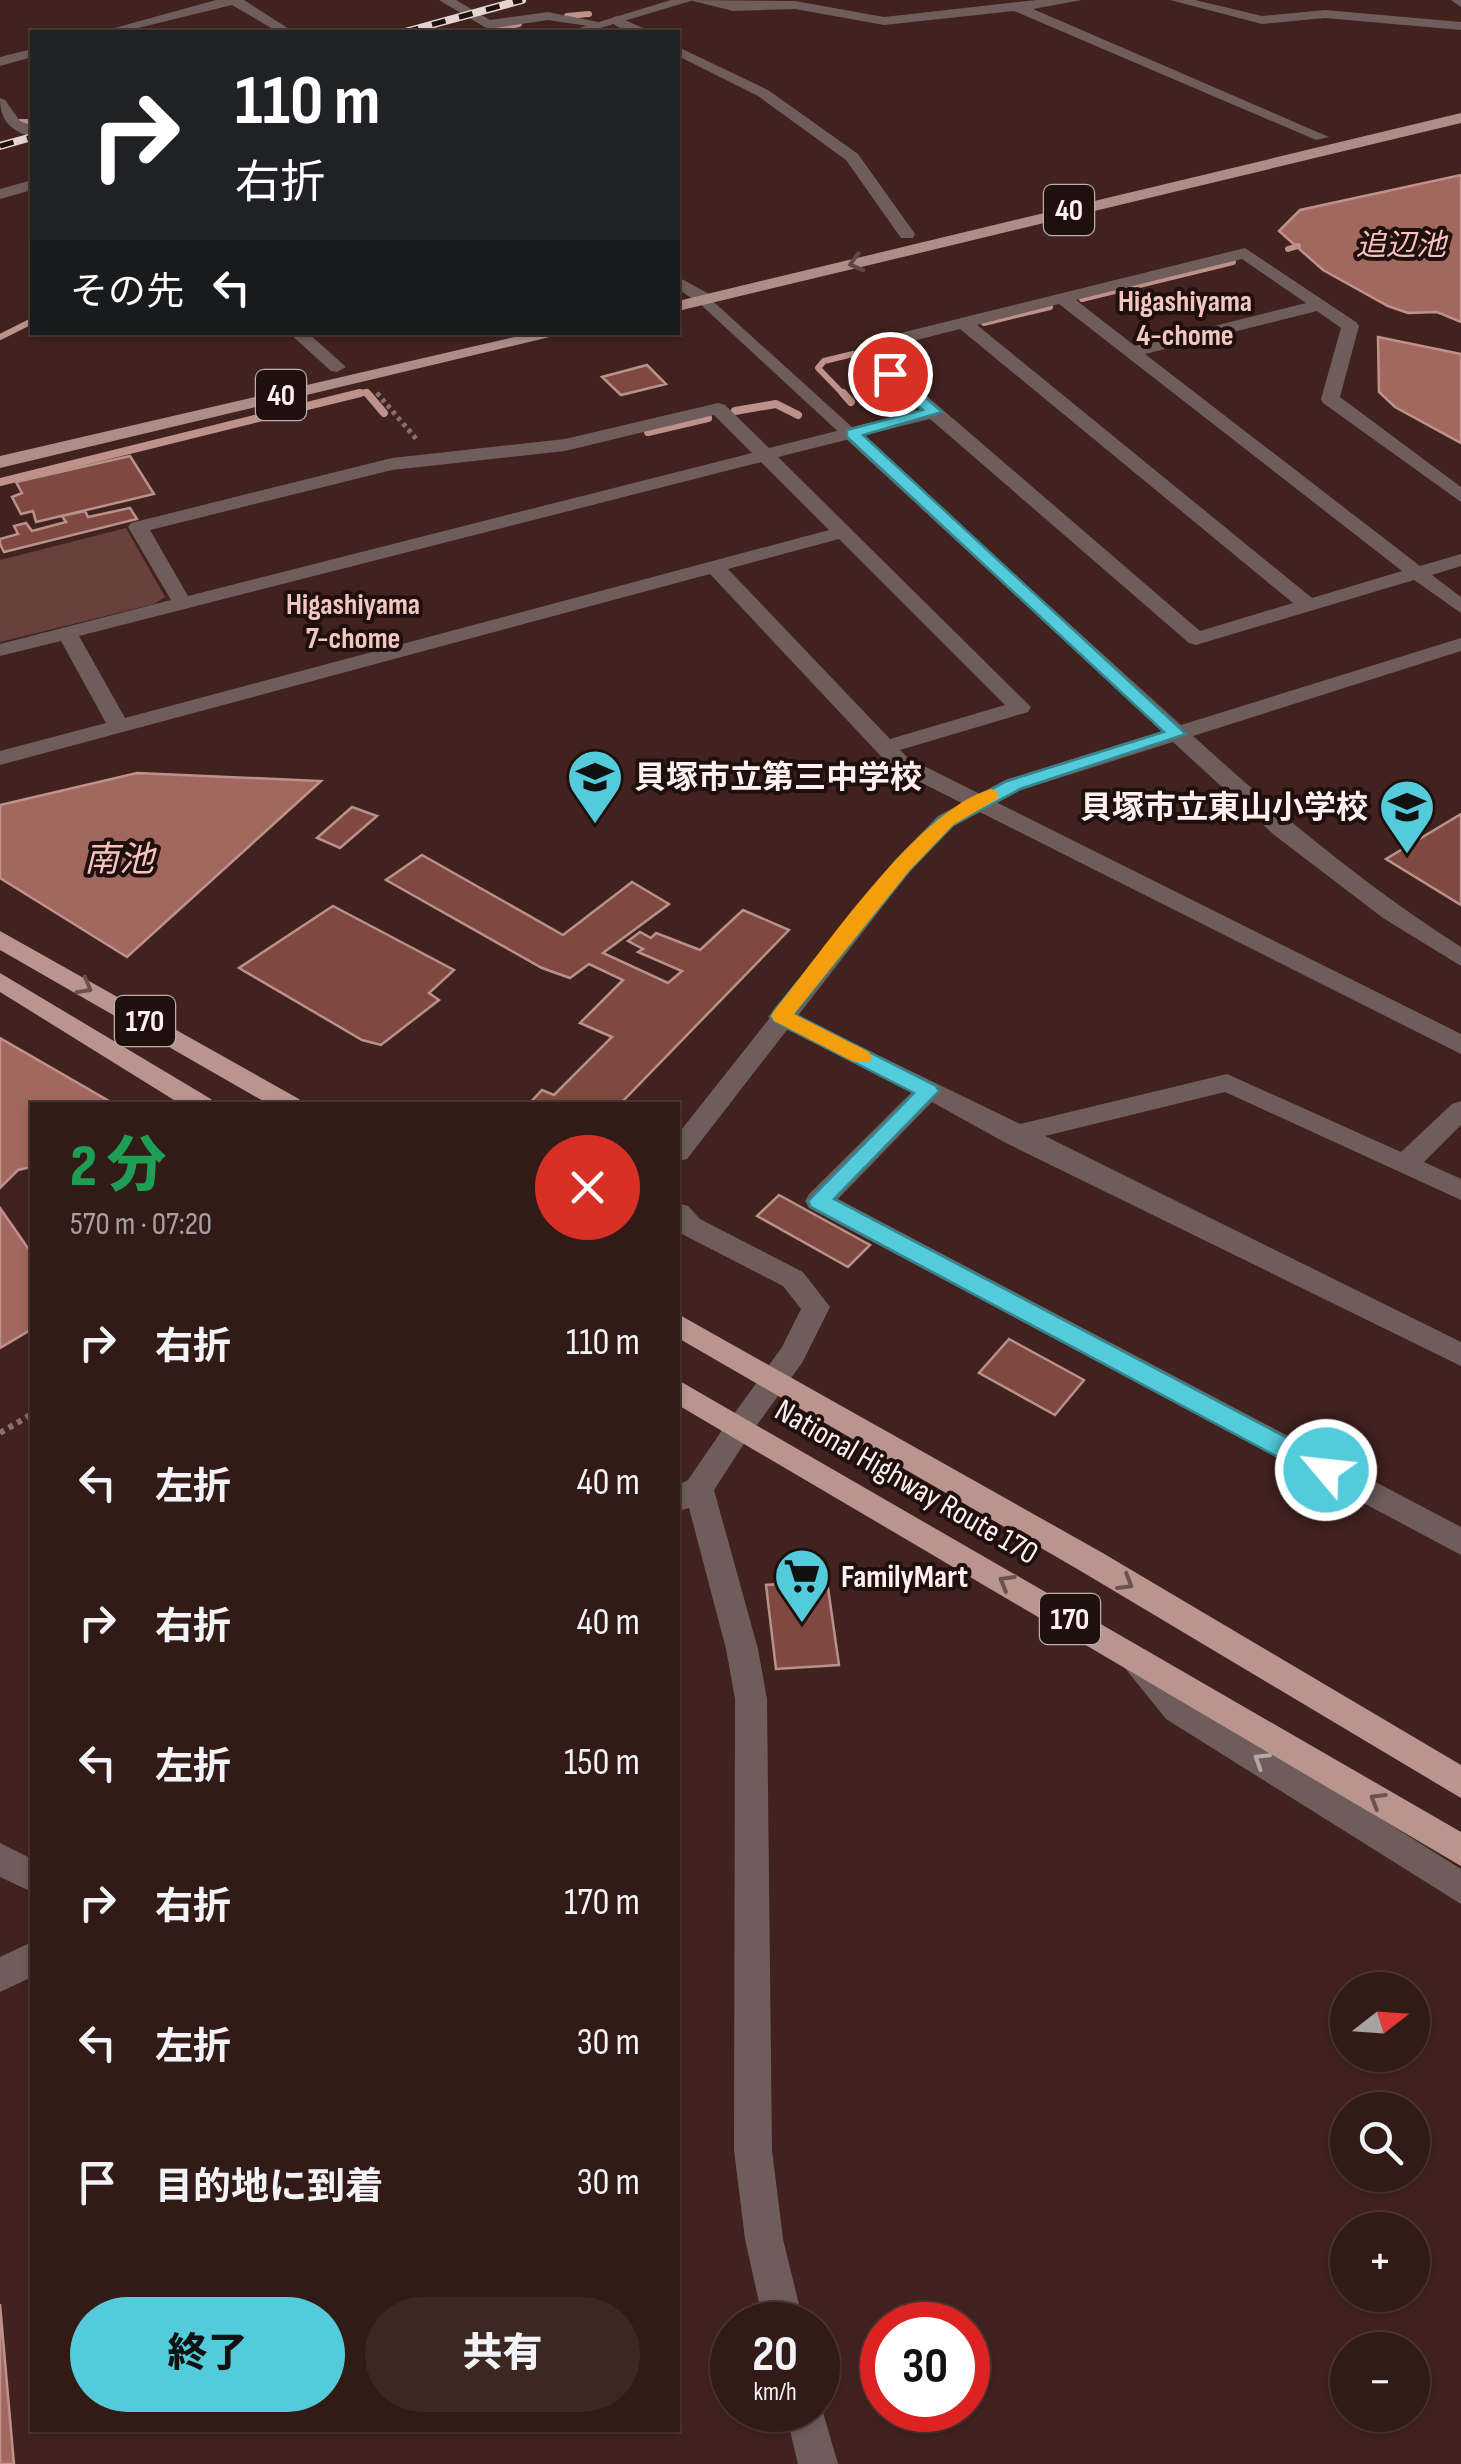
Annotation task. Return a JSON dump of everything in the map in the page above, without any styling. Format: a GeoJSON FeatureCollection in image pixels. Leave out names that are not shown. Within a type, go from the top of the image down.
{"type":"FeatureCollection","features":[{"type":"Feature","properties":{"kind":"highway","name":"170"},"geometry":{"type":"LineString","coordinates":[[0,938],[285,1102]]}},
{"type":"Feature","properties":{"kind":"highway","name":"170"},"geometry":{"type":"LineString","coordinates":[[0,981],[197,1102]]}},
{"type":"Feature","properties":{"kind":"highway"},"geometry":{"type":"LineString","coordinates":[[0,1002],[152,1076]]}},
{"type":"Feature","properties":{"kind":"highway","name":"National Highway Route 170"},"geometry":{"type":"LineString","coordinates":[[680,1325],[1461,1782]]}},
{"type":"Feature","properties":{"kind":"highway","name":"National Highway Route 170"},"geometry":{"type":"LineString","coordinates":[[680,1391],[1461,1850]]}},
{"type":"Feature","properties":{"kind":"main road","name":"40"},"geometry":{"type":"LineString","coordinates":[[680,285],[1461,104]]}},
{"type":"Feature","properties":{"kind":"main road","name":"40"},"geometry":{"type":"LineString","coordinates":[[680,306],[1461,118]]}},
{"type":"Feature","properties":{"kind":"main road","name":"40"},"geometry":{"type":"LineString","coordinates":[[0,446],[471,335]]}},
{"type":"Feature","properties":{"kind":"main road","name":"40"},"geometry":{"type":"LineString","coordinates":[[0,462],[315,386],[549,335]]}},
{"type":"Feature","properties":{"kind":"street"},"geometry":{"type":"LineString","coordinates":[[152,0],[167,17]]}},
{"type":"Feature","properties":{"kind":"street"},"geometry":{"type":"LineString","coordinates":[[116,30],[234,0],[284,30]]}},
{"type":"Feature","properties":{"kind":"street"},"geometry":{"type":"LineString","coordinates":[[446,0],[488,25],[548,16],[608,22],[634,30]]}},
{"type":"Feature","properties":{"kind":"street"},"geometry":{"type":"LineString","coordinates":[[580,30],[687,0]]}},
{"type":"Feature","properties":{"kind":"street"},"geometry":{"type":"LineString","coordinates":[[696,0],[733,7],[795,4],[884,22],[1008,3],[1075,0]]}},
{"type":"Feature","properties":{"kind":"street"},"geometry":{"type":"LineString","coordinates":[[1178,0],[1262,20],[1325,14],[1461,26]]}},
{"type":"Feature","properties":{"kind":"street"},"geometry":{"type":"LineString","coordinates":[[1008,3],[1321,137]]}},
{"type":"Feature","properties":{"kind":"street"},"geometry":{"type":"LineString","coordinates":[[680,52],[763,94],[852,157],[906,234]]}},
{"type":"Feature","properties":{"kind":"street"},"geometry":{"type":"LineString","coordinates":[[0,62],[30,53]]}},
{"type":"Feature","properties":{"kind":"street"},"geometry":{"type":"LineString","coordinates":[[0,104],[15,124],[30,131]]}},
{"type":"Feature","properties":{"kind":"street"},"geometry":{"type":"LineString","coordinates":[[0,194],[30,186]]}},
{"type":"Feature","properties":{"kind":"street"},"geometry":{"type":"LineString","coordinates":[[1461,496],[1330,400],[1350,326],[1245,254],[874,344],[868,355],[1196,639],[1461,560]]}},
{"type":"Feature","properties":{"kind":"street"},"geometry":{"type":"LineString","coordinates":[[680,285],[706,299],[1281,830],[1390,913],[1461,958]]}},
{"type":"Feature","properties":{"kind":"street"},"geometry":{"type":"LineString","coordinates":[[1062,298],[1461,607]]}},
{"type":"Feature","properties":{"kind":"street"},"geometry":{"type":"LineString","coordinates":[[1131,352],[1319,305]]}},
{"type":"Feature","properties":{"kind":"street"},"geometry":{"type":"LineString","coordinates":[[964,322],[1308,606]]}},
{"type":"Feature","properties":{"kind":"street"},"geometry":{"type":"LineString","coordinates":[[300,335],[337,367]]}},
{"type":"Feature","properties":{"kind":"street"},"geometry":{"type":"LineString","coordinates":[[183,604],[138,526],[392,464],[565,445],[718,409],[1020,707],[883,748]]}},
{"type":"Feature","properties":{"kind":"street"},"geometry":{"type":"LineString","coordinates":[[0,650],[934,412]]}},
{"type":"Feature","properties":{"kind":"street"},"geometry":{"type":"LineString","coordinates":[[0,758],[843,532]]}},
{"type":"Feature","properties":{"kind":"street"},"geometry":{"type":"LineString","coordinates":[[714,566],[900,763],[1461,1044]]}},
{"type":"Feature","properties":{"kind":"street"},"geometry":{"type":"LineString","coordinates":[[67,633],[119,726]]}},
{"type":"Feature","properties":{"kind":"street"},"geometry":{"type":"LineString","coordinates":[[680,1149],[902,866],[946,821],[1013,785],[1461,644]]}},
{"type":"Feature","properties":{"kind":"street"},"geometry":{"type":"LineString","coordinates":[[782,1016],[1013,1135],[1461,1355]]}},
{"type":"Feature","properties":{"kind":"street"},"geometry":{"type":"LineString","coordinates":[[1013,1135],[1227,1084],[1461,1190]]}},
{"type":"Feature","properties":{"kind":"street"},"geometry":{"type":"LineString","coordinates":[[928,1091],[819,1201],[1461,1542]]}},
{"type":"Feature","properties":{"kind":"street"},"geometry":{"type":"LineString","coordinates":[[1405,1164],[1461,1110]]}},
{"type":"Feature","properties":{"kind":"street"},"geometry":{"type":"LineString","coordinates":[[680,1215],[690,1226],[793,1279],[816,1307],[804,1339],[777,1380],[688,1494],[742,1648],[751,1698],[753,2150],[764,2239],[779,2302]]}},
{"type":"Feature","properties":{"kind":"street"},"geometry":{"type":"LineString","coordinates":[[1127,1652],[1178,1708],[1461,1888]]}},
{"type":"Feature","properties":{"kind":"street"},"geometry":{"type":"LineString","coordinates":[[0,1859],[30,1875]]}},
{"type":"Feature","properties":{"kind":"street"},"geometry":{"type":"LineString","coordinates":[[0,1975],[30,1960]]}},
{"type":"Feature","properties":{"kind":"street"},"geometry":{"type":"LineString","coordinates":[[810,2432],[818,2464]]}},
{"type":"Feature","properties":{"kind":"path"},"geometry":{"type":"LineString","coordinates":[[381,398],[434,459]]}},
{"type":"Feature","properties":{"kind":"path"},"geometry":{"type":"LineString","coordinates":[[0,1434],[30,1415]]}},
{"type":"Feature","properties":{"kind":"shaded area"},"geometry":{"type":"Polygon","coordinates":[[[126,528],[165,597],[154,604],[0,642],[0,560],[126,528]]]}},
{"type":"Feature","properties":{"kind":"water","name":"追辺池"},"geometry":{"type":"Polygon","coordinates":[[[1461,175],[1461,322],[1437,312],[1408,313],[1388,306],[1323,270],[1279,231],[1300,210],[1461,175]]]}},
{"type":"Feature","properties":{"kind":"water"},"geometry":{"type":"Polygon","coordinates":[[[1378,337],[1461,354],[1461,443],[1395,407],[1379,392],[1378,337]]]}},
{"type":"Feature","properties":{"kind":"water","name":"南池"},"geometry":{"type":"Polygon","coordinates":[[[137,773],[321,781],[127,957],[0,878],[0,805],[137,773]]]}},
{"type":"Feature","properties":{"kind":"water"},"geometry":{"type":"Polygon","coordinates":[[[0,1038],[111,1102],[30,1102],[30,1167],[18,1170],[0,1188],[0,1038]]]}},
{"type":"Feature","properties":{"kind":"water"},"geometry":{"type":"Polygon","coordinates":[[[0,1208],[30,1251],[30,1330],[0,1348],[0,1208]]]}},
{"type":"Feature","properties":{"kind":"water"},"geometry":{"type":"Polygon","coordinates":[[[0,2304],[13,2453],[14,2464],[0,2464],[0,2304]]]}},
{"type":"Feature","properties":{"kind":"building"},"geometry":{"type":"Polygon","coordinates":[[[647,365],[666,384],[621,395],[602,377],[647,365]]]}},
{"type":"Feature","properties":{"kind":"building"},"geometry":{"type":"Polygon","coordinates":[[[130,456],[154,494],[36,522],[33,511],[21,514],[12,497],[22,493],[16,482],[130,456]]]}},
{"type":"Feature","properties":{"kind":"building"},"geometry":{"type":"Polygon","coordinates":[[[130,508],[137,519],[4,552],[0,544],[0,539],[18,534],[14,526],[26,523],[32,531],[66,522],[62,516],[85,511],[88,517],[130,508]]]}},
{"type":"Feature","properties":{"kind":"building"},"geometry":{"type":"Polygon","coordinates":[[[352,807],[377,816],[340,848],[317,838],[352,807]]]}},
{"type":"Feature","properties":{"kind":"building"},"geometry":{"type":"Polygon","coordinates":[[[1461,814],[1461,905],[1386,859],[1461,814]]]}},
{"type":"Feature","properties":{"kind":"building"},"geometry":{"type":"Polygon","coordinates":[[[422,855],[563,935],[632,882],[669,904],[603,953],[668,983],[682,971],[638,952],[643,949],[628,941],[640,932],[651,938],[656,933],[700,950],[743,910],[789,930],[622,1102],[531,1102],[542,1090],[554,1095],[612,1037],[580,1023],[623,980],[589,964],[570,978],[542,968],[386,880],[422,855]]]}},
{"type":"Feature","properties":{"kind":"building"},"geometry":{"type":"Polygon","coordinates":[[[333,906],[454,970],[429,993],[439,1000],[381,1045],[362,1040],[239,968],[333,906]]]}},
{"type":"Feature","properties":{"kind":"building"},"geometry":{"type":"Polygon","coordinates":[[[779,1195],[870,1245],[848,1267],[757,1216],[779,1195]]]}},
{"type":"Feature","properties":{"kind":"building"},"geometry":{"type":"Polygon","coordinates":[[[1009,1339],[1084,1380],[1055,1415],[979,1373],[1009,1339]]]}},
{"type":"Feature","properties":{"kind":"building","name":"FamilyMart"},"geometry":{"type":"Polygon","coordinates":[[[827,1581],[839,1665],[776,1669],[766,1585],[827,1581]]]}},
{"type":"Feature","properties":{"kind":"waterway"},"geometry":{"type":"LineString","coordinates":[[567,16],[589,14]]}},
{"type":"Feature","properties":{"kind":"waterway"},"geometry":{"type":"LineString","coordinates":[[490,30],[519,24]]}},
{"type":"Feature","properties":{"kind":"waterway"},"geometry":{"type":"LineString","coordinates":[[18,122],[30,122]]}},
{"type":"Feature","properties":{"kind":"waterway"},"geometry":{"type":"LineString","coordinates":[[1288,249],[1298,246]]}},
{"type":"Feature","properties":{"kind":"waterway"},"geometry":{"type":"LineString","coordinates":[[1082,299],[1233,262]]}},
{"type":"Feature","properties":{"kind":"waterway"},"geometry":{"type":"LineString","coordinates":[[984,323],[1050,307]]}},
{"type":"Feature","properties":{"kind":"waterway"},"geometry":{"type":"LineString","coordinates":[[0,337],[30,322]]}},
{"type":"Feature","properties":{"kind":"waterway"},"geometry":{"type":"LineString","coordinates":[[845,396],[818,368],[824,361],[853,354]]}},
{"type":"Feature","properties":{"kind":"waterway"},"geometry":{"type":"LineString","coordinates":[[350,396],[366,392],[369,396]]}},
{"type":"Feature","properties":{"kind":"waterway"},"geometry":{"type":"LineString","coordinates":[[0,482],[360,393]]}},
{"type":"Feature","properties":{"kind":"waterway"},"geometry":{"type":"LineString","coordinates":[[367,393],[384,413]]}},
{"type":"Feature","properties":{"kind":"waterway"},"geometry":{"type":"LineString","coordinates":[[843,393],[851,402]]}},
{"type":"Feature","properties":{"kind":"waterway"},"geometry":{"type":"LineString","coordinates":[[735,411],[776,404],[798,415]]}},
{"type":"Feature","properties":{"kind":"waterway"},"geometry":{"type":"LineString","coordinates":[[648,432],[708,418]]}},
{"type":"Feature","properties":{"kind":"railway"},"geometry":{"type":"LineString","coordinates":[[412,30],[522,0]]}},
{"type":"Feature","properties":{"kind":"railway"},"geometry":{"type":"LineString","coordinates":[[0,146],[30,138]]}},
{"type":"Feature","properties":{"kind":"slow traffic"},"geometry":{"type":"LineString","coordinates":[[861,1057],[782,1016],[902,866],[946,821],[991,795]]}},
{"type":"Feature","properties":{"kind":"place","name":"貝塚市立第三中学校"},"geometry":{"type":"Point","coordinates":[595,826]}},
{"type":"Feature","properties":{"kind":"place","name":"貝塚市立東山小学校"},"geometry":{"type":"Point","coordinates":[1407,856]}},
{"type":"Feature","properties":{"kind":"place","name":"FamilyMart"},"geometry":{"type":"Point","coordinates":[802,1625]}},
{"type":"Feature","properties":{"kind":"district","name":"Higashiyama 4-chome"},"geometry":{"type":"Point","coordinates":[1185,318]}},
{"type":"Feature","properties":{"kind":"district","name":"Higashiyama 7-chome"},"geometry":{"type":"Point","coordinates":[353,621]}},
{"type":"Feature","properties":{"kind":"route"},"geometry":{"type":"LineString","coordinates":[[890,374],[934,412],[852,433],[1177,734],[1013,785],[946,821],[902,866],[782,1016],[928,1091],[819,1201],[1326,1470]]}}]}
